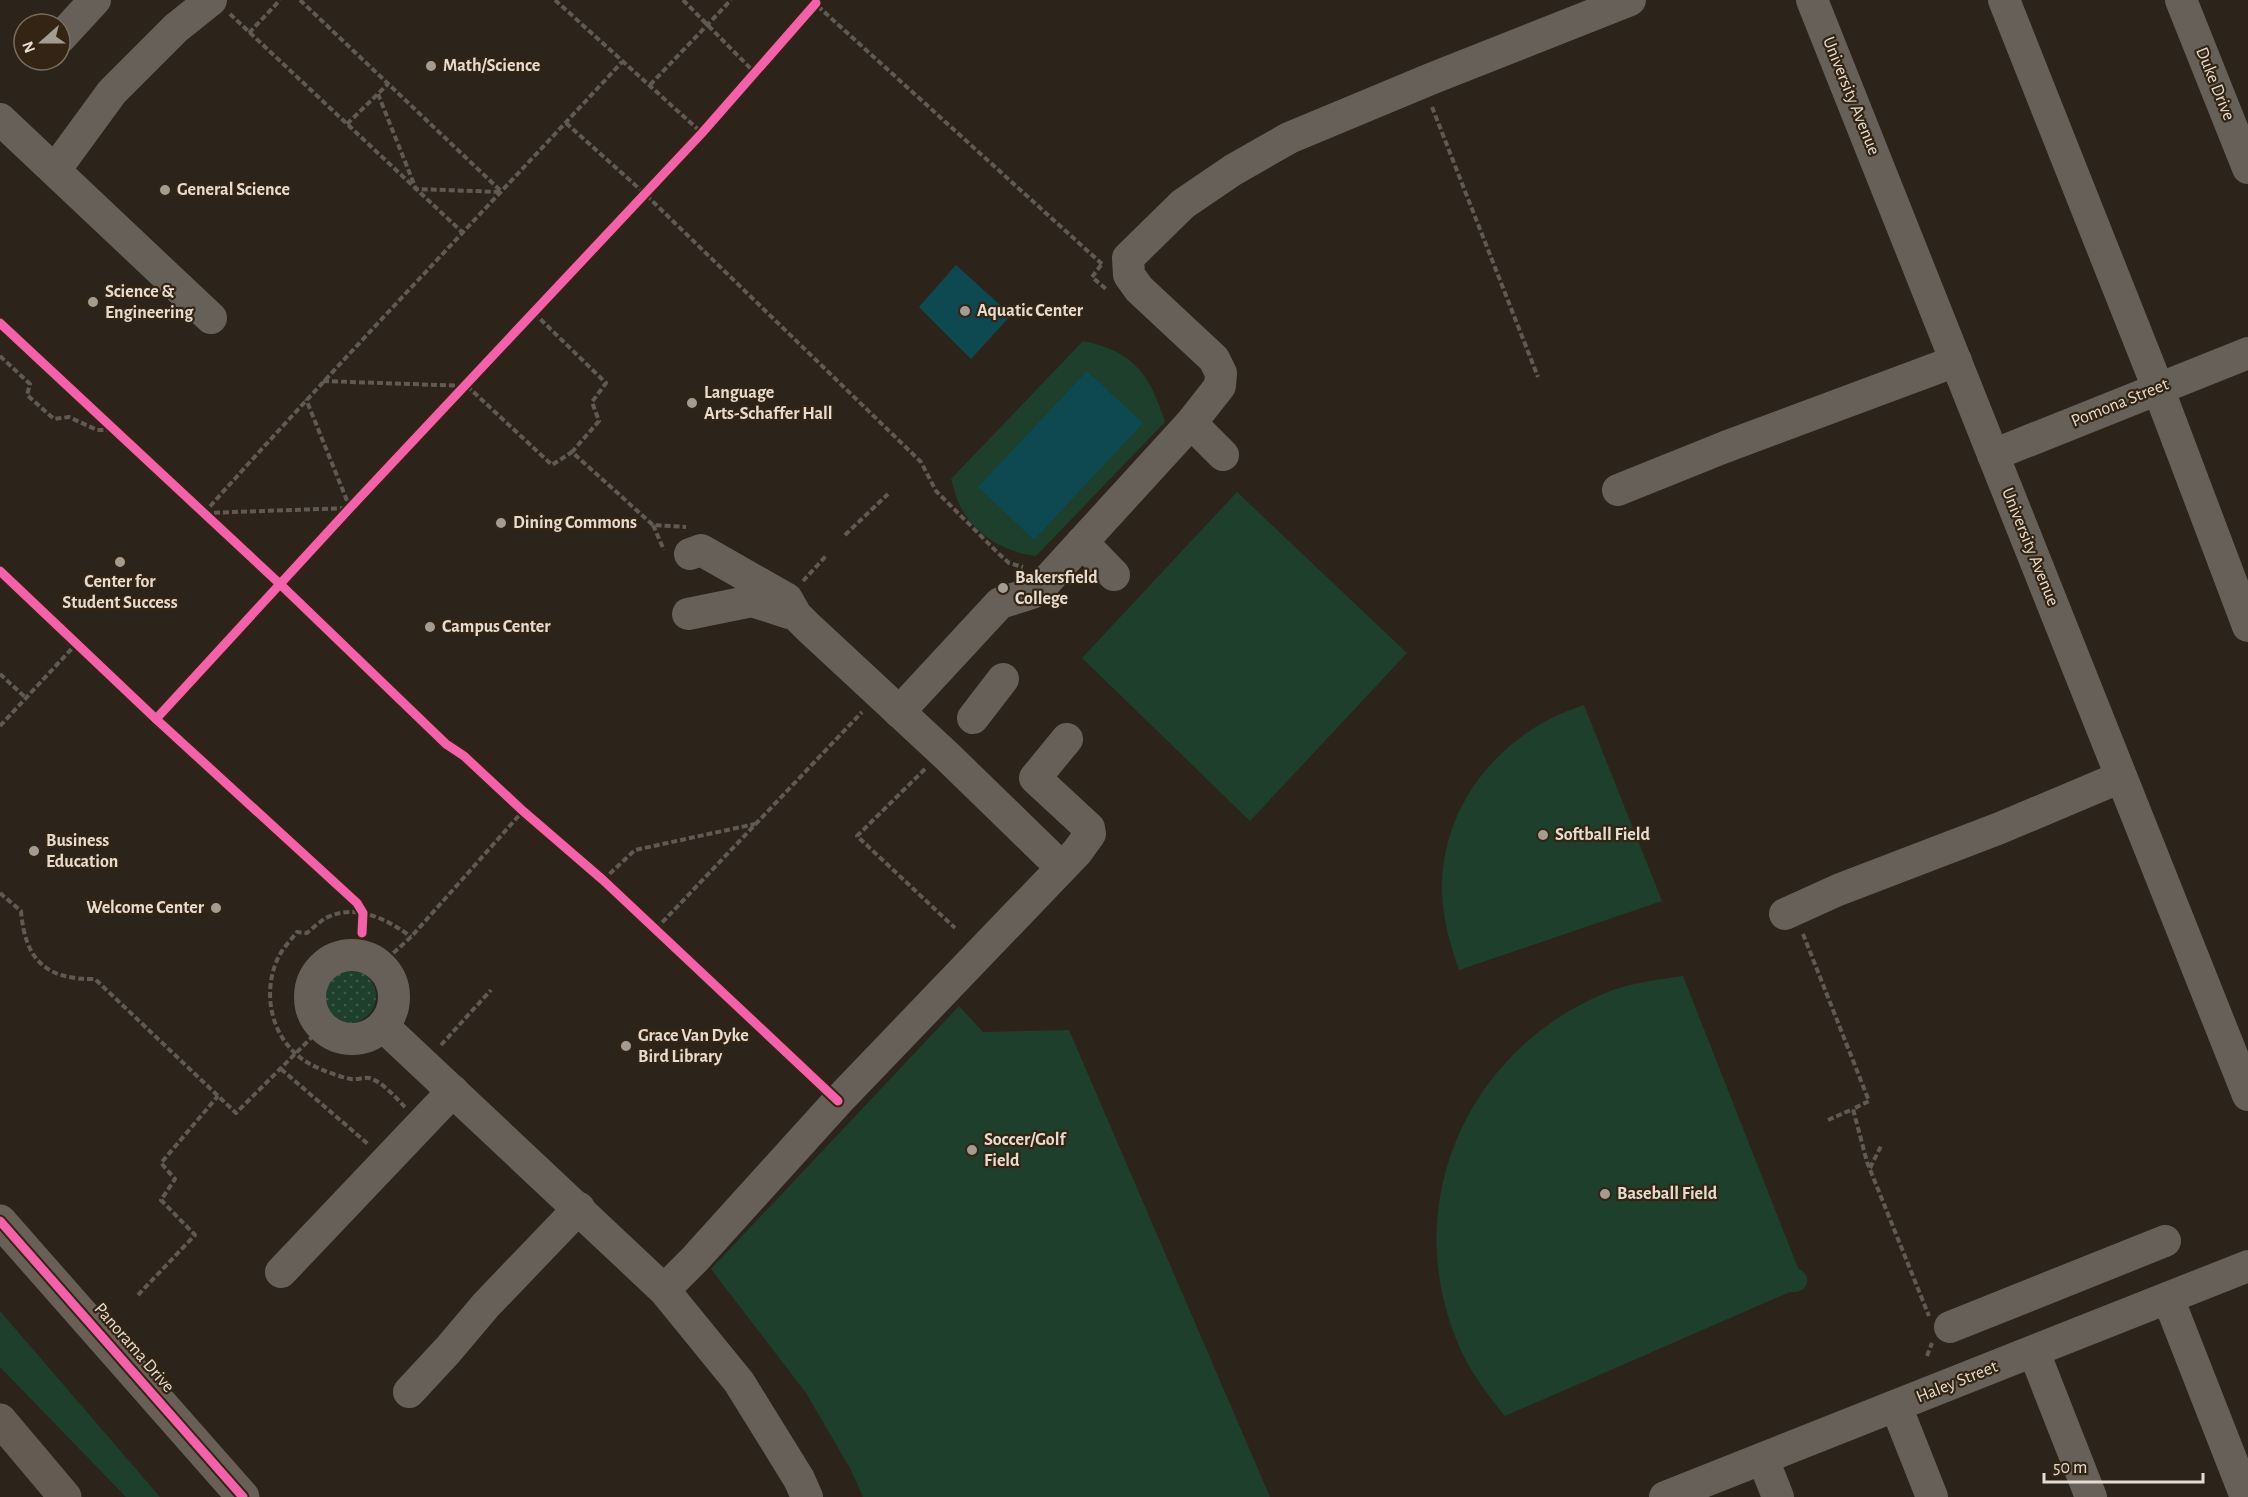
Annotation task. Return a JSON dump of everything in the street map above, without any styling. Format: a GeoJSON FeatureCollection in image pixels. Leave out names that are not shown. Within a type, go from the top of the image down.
{"type":"FeatureCollection","features":[{"type":"Feature","properties":{"kind":"highway"},"geometry":{"type":"LineString","coordinates":[[0,1420],[65,1497]]}},
{"type":"Feature","properties":{"kind":"main road","name":"Panorama Drive"},"geometry":{"type":"LineString","coordinates":[[0,1221],[243,1497]]}},
{"type":"Feature","properties":{"kind":"street"},"geometry":{"type":"LineString","coordinates":[[72,25],[95,0]]}},
{"type":"Feature","properties":{"kind":"street"},"geometry":{"type":"LineString","coordinates":[[899,712],[1000,603],[1038,589],[1191,423],[1220,386],[1221,373],[1214,359],[1139,289],[1129,275],[1128,258],[1183,204],[1233,170],[1289,138],[1630,0]]}},
{"type":"Feature","properties":{"kind":"street","name":"University Avenue"},"geometry":{"type":"LineString","coordinates":[[1812,0],[2248,1095]]}},
{"type":"Feature","properties":{"kind":"street"},"geometry":{"type":"LineString","coordinates":[[2004,0],[2158,388],[2248,626]]}},
{"type":"Feature","properties":{"kind":"street","name":"Duke Drive"},"geometry":{"type":"LineString","coordinates":[[2181,0],[2248,168]]}},
{"type":"Feature","properties":{"kind":"street"},"geometry":{"type":"LineString","coordinates":[[55,170],[112,92],[176,28],[218,4]]}},
{"type":"Feature","properties":{"kind":"street"},"geometry":{"type":"LineString","coordinates":[[0,119],[211,318]]}},
{"type":"Feature","properties":{"kind":"street","name":"Pomona Street"},"geometry":{"type":"LineString","coordinates":[[1993,455],[2248,353]]}},
{"type":"Feature","properties":{"kind":"street"},"geometry":{"type":"LineString","coordinates":[[1618,490],[1725,447],[1956,361]]}},
{"type":"Feature","properties":{"kind":"street"},"geometry":{"type":"LineString","coordinates":[[1191,423],[1223,455]]}},
{"type":"Feature","properties":{"kind":"street"},"geometry":{"type":"LineString","coordinates":[[1082,542],[1114,575]]}},
{"type":"Feature","properties":{"kind":"street"},"geometry":{"type":"LineString","coordinates":[[682,545],[701,550],[796,602],[899,712],[1061,867]]}},
{"type":"Feature","properties":{"kind":"street"},"geometry":{"type":"LineString","coordinates":[[688,614],[752,601],[796,602]]}},
{"type":"Feature","properties":{"kind":"street"},"geometry":{"type":"LineString","coordinates":[[973,718],[1003,679]]}},
{"type":"Feature","properties":{"kind":"street"},"geometry":{"type":"LineString","coordinates":[[664,1290],[838,1101],[1090,834],[1089,828],[1035,778],[1067,739]]}},
{"type":"Feature","properties":{"kind":"street"},"geometry":{"type":"LineString","coordinates":[[1789,912],[1838,890],[2001,828],[2121,777]]}},
{"type":"Feature","properties":{"kind":"street"},"geometry":{"type":"LineString","coordinates":[[342,955],[362,956],[380,965],[388,975],[394,995],[391,1015],[383,1026],[367,1037],[348,1040],[321,1028],[310,1007],[309,994],[312,981],[319,970],[329,961],[342,955]]}},
{"type":"Feature","properties":{"kind":"street"},"geometry":{"type":"LineString","coordinates":[[383,1026],[664,1290],[739,1382],[799,1479],[807,1497]]}},
{"type":"Feature","properties":{"kind":"street"},"geometry":{"type":"LineString","coordinates":[[281,1272],[453,1091]]}},
{"type":"Feature","properties":{"kind":"street"},"geometry":{"type":"LineString","coordinates":[[409,1392],[486,1305],[579,1208]]}},
{"type":"Feature","properties":{"kind":"street"},"geometry":{"type":"LineString","coordinates":[[1939,1328],[2164,1241]]}},
{"type":"Feature","properties":{"kind":"street","name":"Haley Street"},"geometry":{"type":"LineString","coordinates":[[1665,1497],[2248,1266]]}},
{"type":"Feature","properties":{"kind":"street"},"geometry":{"type":"LineString","coordinates":[[2168,1298],[2246,1497]]}},
{"type":"Feature","properties":{"kind":"street"},"geometry":{"type":"LineString","coordinates":[[2034,1352],[2091,1497]]}},
{"type":"Feature","properties":{"kind":"street"},"geometry":{"type":"LineString","coordinates":[[1896,1406],[1932,1497]]}},
{"type":"Feature","properties":{"kind":"street"},"geometry":{"type":"LineString","coordinates":[[1763,1459],[1778,1497]]}},
{"type":"Feature","properties":{"kind":"path"},"geometry":{"type":"LineString","coordinates":[[249,33],[280,0]]}},
{"type":"Feature","properties":{"kind":"path"},"geometry":{"type":"LineString","coordinates":[[300,0],[502,192]]}},
{"type":"Feature","properties":{"kind":"path"},"geometry":{"type":"LineString","coordinates":[[555,0],[702,133]]}},
{"type":"Feature","properties":{"kind":"path"},"geometry":{"type":"LineString","coordinates":[[683,0],[754,72]]}},
{"type":"Feature","properties":{"kind":"path"},"geometry":{"type":"LineString","coordinates":[[650,85],[731,0]]}},
{"type":"Feature","properties":{"kind":"path"},"geometry":{"type":"LineString","coordinates":[[808,12],[814,2],[1101,265]]}},
{"type":"Feature","properties":{"kind":"path"},"geometry":{"type":"LineString","coordinates":[[218,4],[462,232]]}},
{"type":"Feature","properties":{"kind":"path"},"geometry":{"type":"LineString","coordinates":[[204,513],[306,399],[622,62]]}},
{"type":"Feature","properties":{"kind":"path"},"geometry":{"type":"LineString","coordinates":[[747,81],[762,63]]}},
{"type":"Feature","properties":{"kind":"path"},"geometry":{"type":"LineString","coordinates":[[347,124],[388,84]]}},
{"type":"Feature","properties":{"kind":"path"},"geometry":{"type":"LineString","coordinates":[[378,94],[416,189]]}},
{"type":"Feature","properties":{"kind":"path"},"geometry":{"type":"LineString","coordinates":[[1431,103],[1538,377]]}},
{"type":"Feature","properties":{"kind":"path"},"geometry":{"type":"LineString","coordinates":[[566,123],[644,194],[921,462],[936,491],[999,554],[1009,563],[1022,568],[1032,565]]}},
{"type":"Feature","properties":{"kind":"path"},"geometry":{"type":"LineString","coordinates":[[694,142],[710,124]]}},
{"type":"Feature","properties":{"kind":"path"},"geometry":{"type":"LineString","coordinates":[[636,202],[652,185]]}},
{"type":"Feature","properties":{"kind":"path"},"geometry":{"type":"LineString","coordinates":[[416,189],[502,192]]}},
{"type":"Feature","properties":{"kind":"path"},"geometry":{"type":"LineString","coordinates":[[1109,258],[1092,277],[1110,293]]}},
{"type":"Feature","properties":{"kind":"path"},"geometry":{"type":"LineString","coordinates":[[527,321],[542,305]]}},
{"type":"Feature","properties":{"kind":"path"},"geometry":{"type":"LineString","coordinates":[[323,381],[467,386],[552,465],[572,452],[599,421],[592,402],[606,383],[534,314]]}},
{"type":"Feature","properties":{"kind":"path"},"geometry":{"type":"LineString","coordinates":[[0,356],[30,384],[27,395],[54,419],[69,417],[97,430],[114,430]]}},
{"type":"Feature","properties":{"kind":"path"},"geometry":{"type":"LineString","coordinates":[[459,394],[474,378]]}},
{"type":"Feature","properties":{"kind":"path"},"geometry":{"type":"LineString","coordinates":[[306,399],[350,508]]}},
{"type":"Feature","properties":{"kind":"path"},"geometry":{"type":"LineString","coordinates":[[106,422],[122,437]]}},
{"type":"Feature","properties":{"kind":"path"},"geometry":{"type":"LineString","coordinates":[[572,452],[652,525],[682,545]]}},
{"type":"Feature","properties":{"kind":"path"},"geometry":{"type":"LineString","coordinates":[[845,535],[888,494]]}},
{"type":"Feature","properties":{"kind":"path"},"geometry":{"type":"LineString","coordinates":[[343,516],[358,500]]}},
{"type":"Feature","properties":{"kind":"path"},"geometry":{"type":"LineString","coordinates":[[196,506],[213,521]]}},
{"type":"Feature","properties":{"kind":"path"},"geometry":{"type":"LineString","coordinates":[[204,513],[350,508]]}},
{"type":"Feature","properties":{"kind":"path"},"geometry":{"type":"LineString","coordinates":[[652,525],[682,545]]}},
{"type":"Feature","properties":{"kind":"path"},"geometry":{"type":"LineString","coordinates":[[796,602],[826,556]]}},
{"type":"Feature","properties":{"kind":"path"},"geometry":{"type":"LineString","coordinates":[[68,635],[85,651]]}},
{"type":"Feature","properties":{"kind":"path"},"geometry":{"type":"LineString","coordinates":[[0,726],[77,643]]}},
{"type":"Feature","properties":{"kind":"path"},"geometry":{"type":"LineString","coordinates":[[0,674],[26,698]]}},
{"type":"Feature","properties":{"kind":"path"},"geometry":{"type":"LineString","coordinates":[[656,929],[868,706]]}},
{"type":"Feature","properties":{"kind":"path"},"geometry":{"type":"LineString","coordinates":[[930,764],[858,836],[955,927]]}},
{"type":"Feature","properties":{"kind":"path"},"geometry":{"type":"LineString","coordinates":[[515,803],[532,819]]}},
{"type":"Feature","properties":{"kind":"path"},"geometry":{"type":"LineString","coordinates":[[380,965],[411,937],[523,811]]}},
{"type":"Feature","properties":{"kind":"path"},"geometry":{"type":"LineString","coordinates":[[603,880],[634,850],[755,824]]}},
{"type":"Feature","properties":{"kind":"path"},"geometry":{"type":"LineString","coordinates":[[594,873],[612,888]]}},
{"type":"Feature","properties":{"kind":"path"},"geometry":{"type":"LineString","coordinates":[[0,893],[21,912],[23,933],[29,949],[40,963],[54,973],[73,980],[94,979],[236,1113],[321,1028]]}},
{"type":"Feature","properties":{"kind":"path"},"geometry":{"type":"LineString","coordinates":[[357,903],[363,918]]}},
{"type":"Feature","properties":{"kind":"path"},"geometry":{"type":"LineString","coordinates":[[407,1108],[381,1084],[369,1078],[352,1079],[330,1072],[315,1067],[294,1054],[284,1042],[273,1018],[270,990],[278,958],[297,932],[307,933],[327,918],[349,912],[363,918],[384,919],[411,937]]}},
{"type":"Feature","properties":{"kind":"path"},"geometry":{"type":"LineString","coordinates":[[1789,912],[1869,1101],[1828,1120]]}},
{"type":"Feature","properties":{"kind":"path"},"geometry":{"type":"LineString","coordinates":[[647,921],[664,937]]}},
{"type":"Feature","properties":{"kind":"path"},"geometry":{"type":"LineString","coordinates":[[441,1046],[491,990]]}},
{"type":"Feature","properties":{"kind":"path"},"geometry":{"type":"LineString","coordinates":[[281,1069],[372,1148]]}},
{"type":"Feature","properties":{"kind":"path"},"geometry":{"type":"LineString","coordinates":[[138,1295],[195,1235],[161,1200],[175,1179],[161,1163],[218,1096]]}},
{"type":"Feature","properties":{"kind":"path"},"geometry":{"type":"LineString","coordinates":[[400,1116],[413,1101]]}},
{"type":"Feature","properties":{"kind":"path"},"geometry":{"type":"LineString","coordinates":[[1853,1109],[1869,1168],[1939,1328],[1928,1356]]}},
{"type":"Feature","properties":{"kind":"path"},"geometry":{"type":"LineString","coordinates":[[1869,1168],[1882,1144]]}},
{"type":"Feature","properties":{"kind":"green space"},"geometry":{"type":"Polygon","coordinates":[[[1083,341],[1115,351],[1138,368],[1153,391],[1165,422],[1036,556],[1013,551],[982,534],[966,516],[960,506],[951,479],[1083,341]]]}},
{"type":"Feature","properties":{"kind":"green space"},"geometry":{"type":"Polygon","coordinates":[[[1237,492],[1407,653],[1250,821],[1082,658],[1237,492]]]}},
{"type":"Feature","properties":{"kind":"green space","name":"Softball Field"},"geometry":{"type":"Polygon","coordinates":[[[1584,705],[1662,901],[1459,970],[1447,932],[1442,893],[1444,861],[1452,830],[1464,801],[1482,775],[1503,752],[1527,733],[1555,717],[1584,705]]]}},
{"type":"Feature","properties":{"kind":"green space"},"geometry":{"type":"Polygon","coordinates":[[[344,969],[354,969],[364,973],[372,981],[376,996],[372,1011],[364,1019],[354,1023],[344,1023],[334,1019],[326,1011],[322,1001],[322,991],[326,981],[334,973],[344,969]]]}},
{"type":"Feature","properties":{"kind":"green space","name":"Baseball Field"},"geometry":{"type":"Polygon","coordinates":[[[1683,976],[1798,1268],[1806,1275],[1807,1284],[1801,1290],[1790,1292],[1505,1416],[1483,1388],[1465,1358],[1455,1336],[1440,1284],[1437,1232],[1443,1182],[1459,1134],[1483,1090],[1516,1052],[1556,1019],[1613,990],[1642,982],[1683,976]]]}},
{"type":"Feature","properties":{"kind":"green space","name":"Soccer/Golf Field"},"geometry":{"type":"Polygon","coordinates":[[[959,1006],[983,1032],[1069,1030],[1270,1497],[863,1497],[851,1470],[806,1393],[711,1269],[959,1006]]]}},
{"type":"Feature","properties":{"kind":"green space"},"geometry":{"type":"Polygon","coordinates":[[[0,1311],[160,1497],[126,1497],[0,1367],[0,1311]]]}},
{"type":"Feature","properties":{"kind":"water","name":"Aquatic Center"},"geometry":{"type":"Polygon","coordinates":[[[956,265],[1011,315],[971,359],[919,307],[956,265]]]}},
{"type":"Feature","properties":{"kind":"water"},"geometry":{"type":"Polygon","coordinates":[[[1087,371],[1143,423],[1034,540],[978,487],[1087,371]]]}},
{"type":"Feature","properties":{"kind":"cycle path"},"geometry":{"type":"LineString","coordinates":[[156,719],[350,508],[702,133],[816,3]]}},
{"type":"Feature","properties":{"kind":"cycle path"},"geometry":{"type":"LineString","coordinates":[[0,323],[281,585],[446,744],[464,756],[603,880],[838,1101]]}},
{"type":"Feature","properties":{"kind":"cycle path"},"geometry":{"type":"LineString","coordinates":[[0,571],[156,719],[357,903],[363,913],[362,933]]}},
{"type":"Feature","properties":{"kind":"cycle path"},"geometry":{"type":"LineString","coordinates":[[0,1221],[243,1497]]}},
{"type":"Feature","properties":{"kind":"place","name":"Math/Science"},"geometry":{"type":"Point","coordinates":[431,66]}},
{"type":"Feature","properties":{"kind":"place","name":"General Science"},"geometry":{"type":"Point","coordinates":[165,190]}},
{"type":"Feature","properties":{"kind":"place","name":"Science & Engineering"},"geometry":{"type":"Point","coordinates":[93,302]}},
{"type":"Feature","properties":{"kind":"place","name":"Aquatic Center"},"geometry":{"type":"Point","coordinates":[965,311]}},
{"type":"Feature","properties":{"kind":"place","name":"Language Arts-Schaffer Hall"},"geometry":{"type":"Point","coordinates":[692,403]}},
{"type":"Feature","properties":{"kind":"place","name":"Dining Commons"},"geometry":{"type":"Point","coordinates":[501,523]}},
{"type":"Feature","properties":{"kind":"place","name":"Center for Student Success"},"geometry":{"type":"Point","coordinates":[120,562]}},
{"type":"Feature","properties":{"kind":"place","name":"Bakersfield College"},"geometry":{"type":"Point","coordinates":[1003,588]}},
{"type":"Feature","properties":{"kind":"place","name":"Campus Center"},"geometry":{"type":"Point","coordinates":[430,627]}},
{"type":"Feature","properties":{"kind":"place","name":"Softball Field"},"geometry":{"type":"Point","coordinates":[1543,835]}},
{"type":"Feature","properties":{"kind":"place","name":"Business Education"},"geometry":{"type":"Point","coordinates":[34,851]}},
{"type":"Feature","properties":{"kind":"place","name":"Welcome Center"},"geometry":{"type":"Point","coordinates":[216,908]}},
{"type":"Feature","properties":{"kind":"place","name":"Grace Van Dyke Bird Library"},"geometry":{"type":"Point","coordinates":[626,1046]}},
{"type":"Feature","properties":{"kind":"place","name":"Soccer/Golf Field"},"geometry":{"type":"Point","coordinates":[972,1150]}},
{"type":"Feature","properties":{"kind":"place","name":"Baseball Field"},"geometry":{"type":"Point","coordinates":[1605,1194]}}]}
